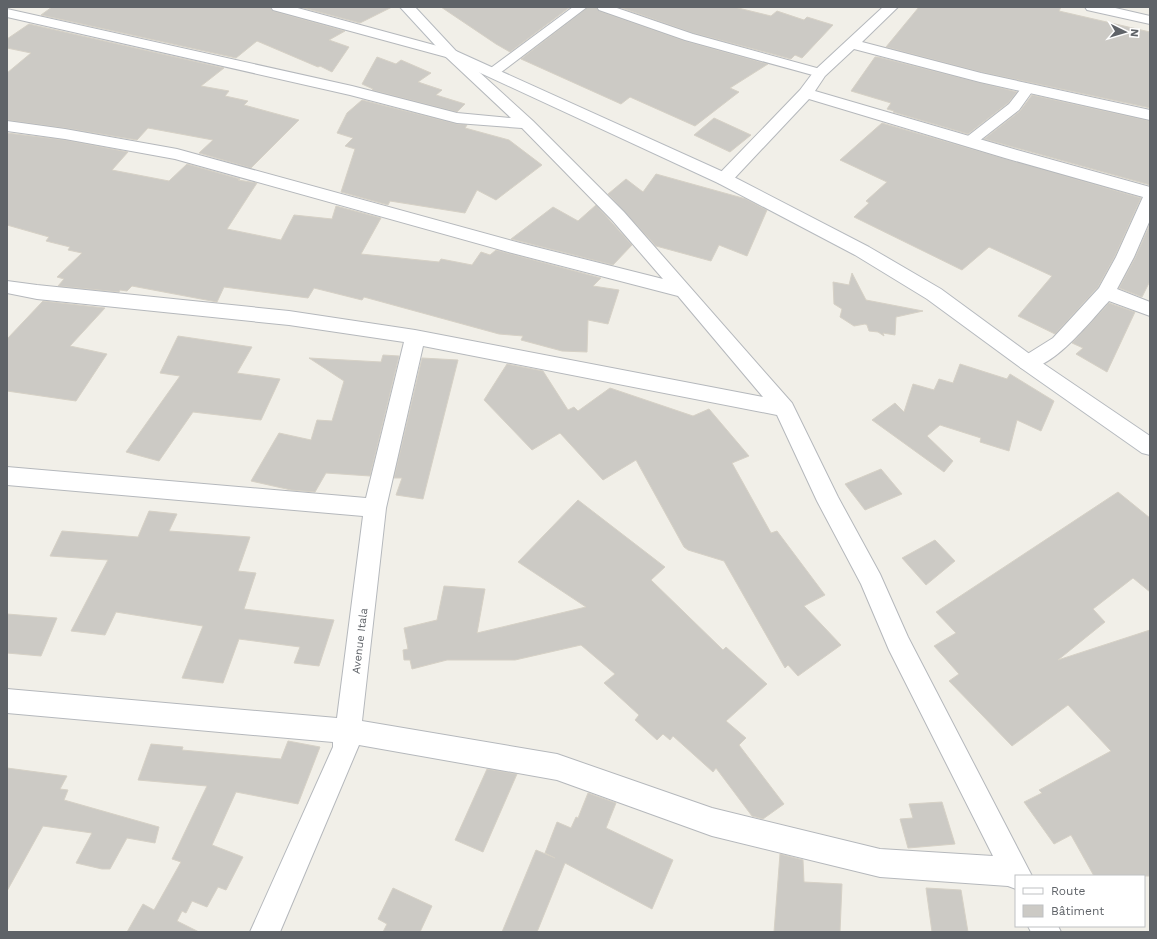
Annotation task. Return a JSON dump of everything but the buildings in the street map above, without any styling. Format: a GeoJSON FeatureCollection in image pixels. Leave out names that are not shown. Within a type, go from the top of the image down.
{"type":"FeatureCollection","features":[{"type":"Feature","properties":{"kind":"street"},"geometry":{"type":"LineString","coordinates":[[278,7],[451,54],[724,179],[862,251],[934,294],[1028,363],[1150,447]]}},
{"type":"Feature","properties":{"kind":"street"},"geometry":{"type":"LineString","coordinates":[[407,7],[451,54],[527,124],[618,216],[785,408],[828,501],[872,581],[898,642],[1016,874]]}},
{"type":"Feature","properties":{"kind":"street"},"geometry":{"type":"LineString","coordinates":[[724,179],[806,93],[820,73],[891,7]]}},
{"type":"Feature","properties":{"kind":"street"},"geometry":{"type":"LineString","coordinates":[[1092,7],[1150,20]]}},
{"type":"Feature","properties":{"kind":"street"},"geometry":{"type":"LineString","coordinates":[[7,13],[352,91],[457,118],[527,124]]}},
{"type":"Feature","properties":{"kind":"street"},"geometry":{"type":"LineString","coordinates":[[851,44],[1028,89],[1150,116]]}},
{"type":"Feature","properties":{"kind":"street"},"geometry":{"type":"LineString","coordinates":[[806,93],[969,142],[1150,193]]}},
{"type":"Feature","properties":{"kind":"street"},"geometry":{"type":"LineString","coordinates":[[7,126],[65,134],[177,154],[519,249],[684,291]]}},
{"type":"Feature","properties":{"kind":"street"},"geometry":{"type":"LineString","coordinates":[[1028,363],[1060,343],[1106,292],[1125,257],[1150,200]]}},
{"type":"Feature","properties":{"kind":"street"},"geometry":{"type":"LineString","coordinates":[[7,286],[37,292],[289,318],[415,337],[785,408]]}},
{"type":"Feature","properties":{"kind":"street"},"geometry":{"type":"LineString","coordinates":[[1106,292],[1150,309]]}},
{"type":"Feature","properties":{"kind":"street","name":"Avenue Itala"},"geometry":{"type":"LineString","coordinates":[[265,932],[346,747],[376,508],[415,337]]}},
{"type":"Feature","properties":{"kind":"street"},"geometry":{"type":"LineString","coordinates":[[7,476],[376,508]]}},
{"type":"Feature","properties":{"kind":"street"},"geometry":{"type":"LineString","coordinates":[[7,701],[349,731],[557,767],[712,822],[880,864],[1016,874]]}},
{"type":"Feature","properties":{"kind":"lane"},"geometry":{"type":"LineString","coordinates":[[492,73],[581,7]]}},
{"type":"Feature","properties":{"kind":"lane"},"geometry":{"type":"LineString","coordinates":[[603,7],[690,37],[820,73]]}},
{"type":"Feature","properties":{"kind":"lane"},"geometry":{"type":"LineString","coordinates":[[635,19],[646,7]]}},
{"type":"Feature","properties":{"kind":"lane"},"geometry":{"type":"LineString","coordinates":[[969,142],[1014,107],[1028,89]]}}]}
